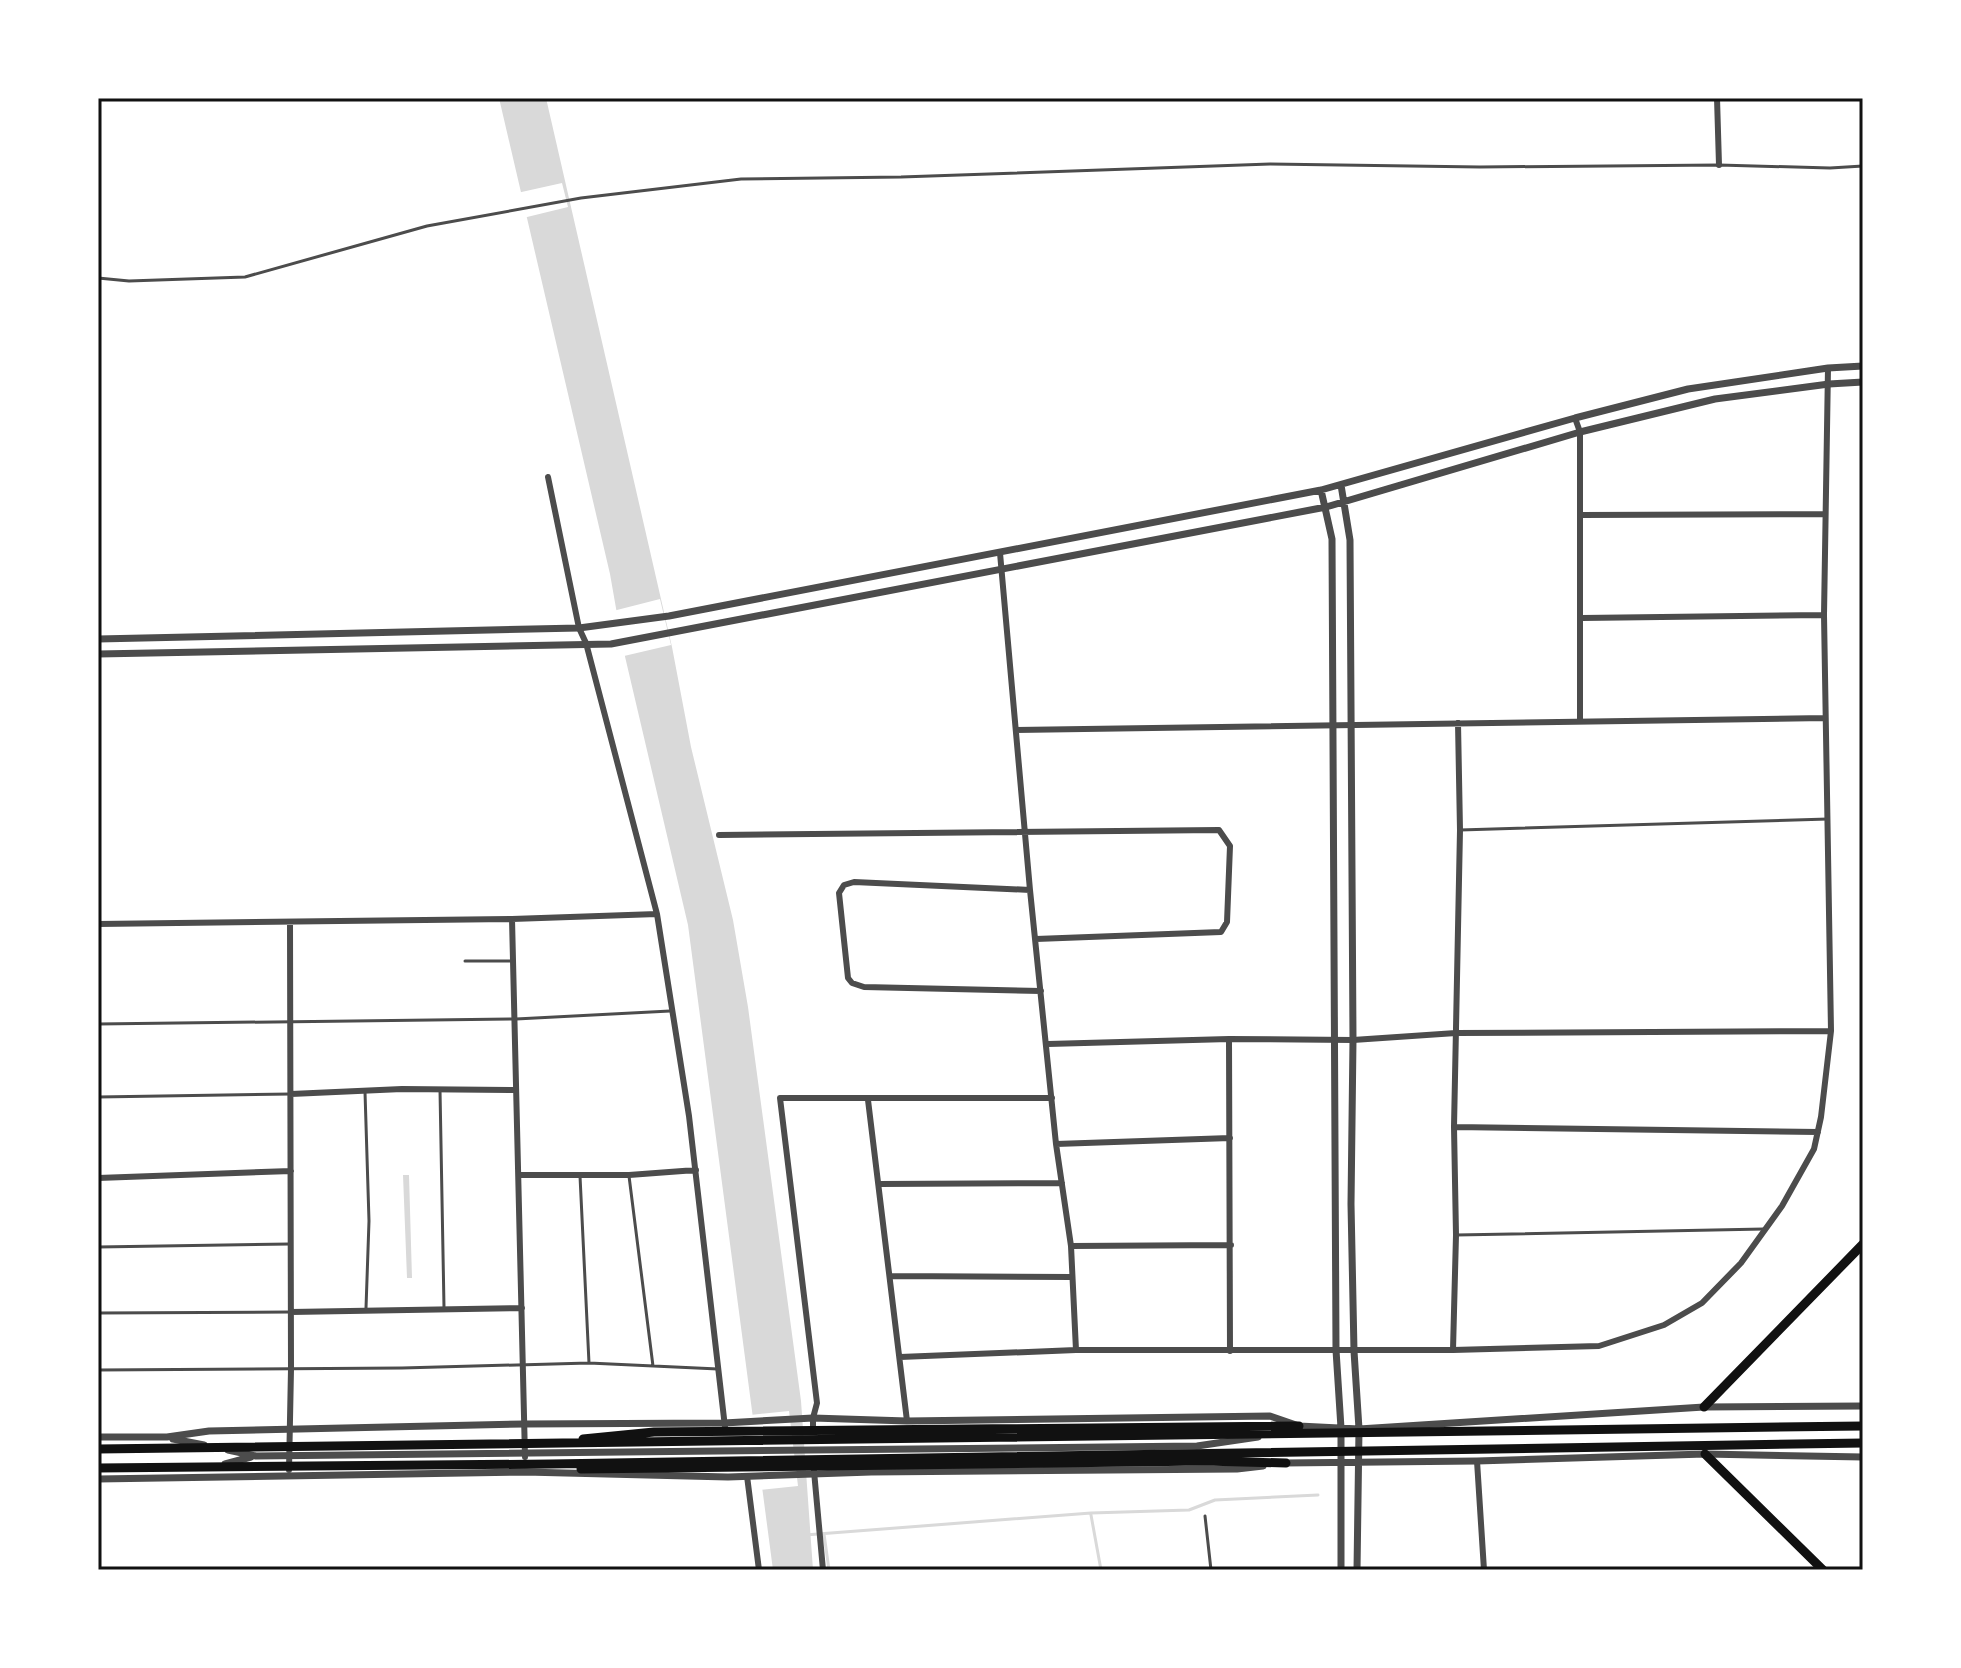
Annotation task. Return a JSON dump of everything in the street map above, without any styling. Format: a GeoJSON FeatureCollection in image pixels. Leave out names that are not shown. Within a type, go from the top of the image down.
{"type":"FeatureCollection","features":[{"type":"Feature","properties":{"kind":"main road"},"geometry":{"type":"LineString","coordinates":[[1704,1407],[1863,1244]]}},
{"type":"Feature","properties":{"kind":"main road"},"geometry":{"type":"LineString","coordinates":[[547,1445],[654,1432],[1299,1426]]}},
{"type":"Feature","properties":{"kind":"main road"},"geometry":{"type":"LineString","coordinates":[[98,1449],[1863,1426]]}},
{"type":"Feature","properties":{"kind":"main road"},"geometry":{"type":"LineString","coordinates":[[98,1468],[551,1464],[1863,1443]]}},
{"type":"Feature","properties":{"kind":"main road"},"geometry":{"type":"LineString","coordinates":[[1705,1454],[1823,1570]]}},
{"type":"Feature","properties":{"kind":"main road"},"geometry":{"type":"LineString","coordinates":[[551,1464],[606,1470],[1204,1461],[1286,1463]]}},
{"type":"Feature","properties":{"kind":"street"},"geometry":{"type":"LineString","coordinates":[[1717,98],[1719,165]]}},
{"type":"Feature","properties":{"kind":"street"},"geometry":{"type":"LineString","coordinates":[[98,639],[579,628],[669,616],[1321,490],[1688,389],[1828,368],[1863,366]]}},
{"type":"Feature","properties":{"kind":"street"},"geometry":{"type":"LineString","coordinates":[[900,1357],[1076,1350],[1354,1351],[1599,1346],[1664,1325],[1702,1303],[1741,1263],[1766,1229],[1814,1149],[1831,1031],[1824,615],[1828,368]]}},
{"type":"Feature","properties":{"kind":"street"},"geometry":{"type":"LineString","coordinates":[[98,654],[611,644],[1326,507],[1580,432],[1715,399],[1863,382]]}},
{"type":"Feature","properties":{"kind":"street"},"geometry":{"type":"LineString","coordinates":[[1575,418],[1580,432],[1582,515],[1580,720]]}},
{"type":"Feature","properties":{"kind":"street"},"geometry":{"type":"LineString","coordinates":[[548,477],[579,628],[586,643],[657,914],[696,1170],[728,1477]]}},
{"type":"Feature","properties":{"kind":"street"},"geometry":{"type":"LineString","coordinates":[[1341,485],[1350,540],[1351,1204],[1359,1429],[1357,1570]]}},
{"type":"Feature","properties":{"kind":"street"},"geometry":{"type":"LineString","coordinates":[[1321,490],[1332,539],[1336,1350],[1342,1463],[1341,1570]]}},
{"type":"Feature","properties":{"kind":"street"},"geometry":{"type":"LineString","coordinates":[[1582,515],[1824,514]]}},
{"type":"Feature","properties":{"kind":"street"},"geometry":{"type":"LineString","coordinates":[[1000,553],[1056,1144],[1071,1246],[1076,1350]]}},
{"type":"Feature","properties":{"kind":"street"},"geometry":{"type":"LineString","coordinates":[[1582,618],[1824,615]]}},
{"type":"Feature","properties":{"kind":"street"},"geometry":{"type":"LineString","coordinates":[[1016,730],[1825,718]]}},
{"type":"Feature","properties":{"kind":"street"},"geometry":{"type":"LineString","coordinates":[[1453,1350],[1460,830],[1458,723]]}},
{"type":"Feature","properties":{"kind":"street"},"geometry":{"type":"LineString","coordinates":[[719,835],[1219,830],[1230,846],[1227,922],[1221,932],[1036,939]]}},
{"type":"Feature","properties":{"kind":"street"},"geometry":{"type":"LineString","coordinates":[[1030,890],[854,882],[844,885],[839,893],[848,978],[852,983],[864,987],[1041,991]]}},
{"type":"Feature","properties":{"kind":"street"},"geometry":{"type":"LineString","coordinates":[[98,924],[512,919],[657,914]]}},
{"type":"Feature","properties":{"kind":"street"},"geometry":{"type":"LineString","coordinates":[[512,919],[525,1472]]}},
{"type":"Feature","properties":{"kind":"street"},"geometry":{"type":"LineString","coordinates":[[288,1474],[291,1369],[290,922]]}},
{"type":"Feature","properties":{"kind":"street"},"geometry":{"type":"LineString","coordinates":[[1048,1044],[1229,1039],[1353,1040],[1456,1033],[1831,1031]]}},
{"type":"Feature","properties":{"kind":"street"},"geometry":{"type":"LineString","coordinates":[[1229,1039],[1230,1351]]}},
{"type":"Feature","properties":{"kind":"street"},"geometry":{"type":"LineString","coordinates":[[291,1094],[365,1090],[516,1090]]}},
{"type":"Feature","properties":{"kind":"street"},"geometry":{"type":"LineString","coordinates":[[823,1570],[814,1475],[813,1418],[817,1403],[780,1098],[1052,1098]]}},
{"type":"Feature","properties":{"kind":"street"},"geometry":{"type":"LineString","coordinates":[[868,1100],[907,1421]]}},
{"type":"Feature","properties":{"kind":"street"},"geometry":{"type":"LineString","coordinates":[[1454,1127],[1818,1132]]}},
{"type":"Feature","properties":{"kind":"street"},"geometry":{"type":"LineString","coordinates":[[1056,1144],[1230,1138]]}},
{"type":"Feature","properties":{"kind":"street"},"geometry":{"type":"LineString","coordinates":[[519,1175],[629,1175],[696,1170]]}},
{"type":"Feature","properties":{"kind":"street"},"geometry":{"type":"LineString","coordinates":[[98,1178],[291,1171]]}},
{"type":"Feature","properties":{"kind":"street"},"geometry":{"type":"LineString","coordinates":[[879,1184],[1062,1183]]}},
{"type":"Feature","properties":{"kind":"street"},"geometry":{"type":"LineString","coordinates":[[1071,1246],[1231,1245]]}},
{"type":"Feature","properties":{"kind":"street"},"geometry":{"type":"LineString","coordinates":[[890,1276],[1072,1277]]}},
{"type":"Feature","properties":{"kind":"street"},"geometry":{"type":"LineString","coordinates":[[291,1312],[522,1308]]}},
{"type":"Feature","properties":{"kind":"street"},"geometry":{"type":"LineString","coordinates":[[98,1437],[167,1437],[209,1431],[724,1423],[813,1418],[907,1421],[1270,1416],[1299,1426],[1359,1429],[1704,1407],[1863,1406]]}},
{"type":"Feature","properties":{"kind":"street"},"geometry":{"type":"LineString","coordinates":[[167,1437],[256,1456],[525,1455],[1197,1446],[1260,1437],[1299,1426]]}},
{"type":"Feature","properties":{"kind":"street"},"geometry":{"type":"LineString","coordinates":[[1197,1446],[1286,1463]]}},
{"type":"Feature","properties":{"kind":"street"},"geometry":{"type":"LineString","coordinates":[[98,1479],[525,1472],[728,1477],[1237,1469],[1286,1463],[1358,1464],[1705,1454],[1863,1457]]}},
{"type":"Feature","properties":{"kind":"street"},"geometry":{"type":"LineString","coordinates":[[168,1478],[256,1456]]}},
{"type":"Feature","properties":{"kind":"street"},"geometry":{"type":"LineString","coordinates":[[1477,1461],[1484,1570]]}},
{"type":"Feature","properties":{"kind":"street"},"geometry":{"type":"LineString","coordinates":[[747,1476],[759,1570]]}},
{"type":"Feature","properties":{"kind":"lane"},"geometry":{"type":"LineString","coordinates":[[98,278],[129,281],[245,277],[427,226],[581,198],[741,179],[901,177],[1270,164],[1863,166]]}},
{"type":"Feature","properties":{"kind":"lane"},"geometry":{"type":"LineString","coordinates":[[1460,830],[1828,819]]}},
{"type":"Feature","properties":{"kind":"lane"},"geometry":{"type":"LineString","coordinates":[[465,961],[515,961]]}},
{"type":"Feature","properties":{"kind":"lane"},"geometry":{"type":"LineString","coordinates":[[98,1024],[516,1019],[674,1011]]}},
{"type":"Feature","properties":{"kind":"lane"},"geometry":{"type":"LineString","coordinates":[[440,1089],[444,1311]]}},
{"type":"Feature","properties":{"kind":"lane"},"geometry":{"type":"LineString","coordinates":[[365,1090],[369,1221],[366,1312]]}},
{"type":"Feature","properties":{"kind":"lane"},"geometry":{"type":"LineString","coordinates":[[98,1097],[291,1094]]}},
{"type":"Feature","properties":{"kind":"lane"},"geometry":{"type":"LineString","coordinates":[[629,1175],[653,1366]]}},
{"type":"Feature","properties":{"kind":"lane"},"geometry":{"type":"LineString","coordinates":[[580,1176],[589,1363]]}},
{"type":"Feature","properties":{"kind":"lane"},"geometry":{"type":"LineString","coordinates":[[1456,1235],[1766,1229]]}},
{"type":"Feature","properties":{"kind":"lane"},"geometry":{"type":"LineString","coordinates":[[98,1247],[290,1244]]}},
{"type":"Feature","properties":{"kind":"lane"},"geometry":{"type":"LineString","coordinates":[[98,1313],[291,1312]]}},
{"type":"Feature","properties":{"kind":"lane"},"geometry":{"type":"LineString","coordinates":[[98,1370],[589,1363],[718,1369]]}},
{"type":"Feature","properties":{"kind":"lane"},"geometry":{"type":"LineString","coordinates":[[1205,1516],[1211,1570]]}},
{"type":"Feature","properties":{"kind":"shaded area"},"geometry":{"type":"Polygon","coordinates":[[[499,98],[546,98],[672,647],[691,747],[733,920],[748,1007],[801,1401],[813,1570],[773,1570],[688,925],[499,98]]]}},
{"type":"Feature","properties":{"kind":"shaded area"},"geometry":{"type":"Polygon","coordinates":[[[403,1175],[409,1175],[412,1278],[407,1278],[403,1175]]]}},
{"type":"Feature","properties":{"kind":"pier"},"geometry":{"type":"Polygon","coordinates":[[[562,183],[568,207],[523,218],[517,193],[562,183]]]}},
{"type":"Feature","properties":{"kind":"pier"},"geometry":{"type":"Polygon","coordinates":[[[660,599],[671,645],[624,656],[613,611],[660,599]]]}},
{"type":"Feature","properties":{"kind":"pier"},"geometry":{"type":"Polygon","coordinates":[[[789,1411],[798,1486],[759,1490],[750,1415],[789,1411]]]}},
{"type":"Feature","properties":{"kind":"waterway"},"geometry":{"type":"LineString","coordinates":[[805,1535],[1091,1513],[1189,1510],[1215,1500],[1318,1495]]}},
{"type":"Feature","properties":{"kind":"waterway"},"geometry":{"type":"LineString","coordinates":[[1091,1515],[1101,1570]]}},
{"type":"Feature","properties":{"kind":"waterway"},"geometry":{"type":"LineString","coordinates":[[824,1534],[829,1570]]}}]}
